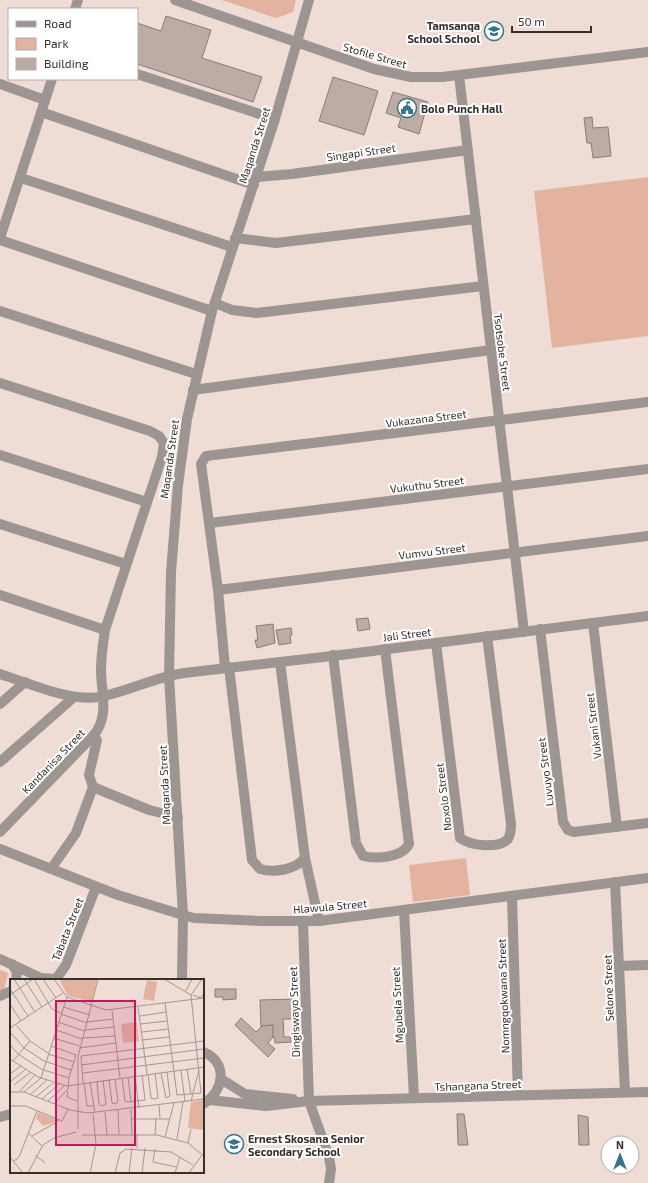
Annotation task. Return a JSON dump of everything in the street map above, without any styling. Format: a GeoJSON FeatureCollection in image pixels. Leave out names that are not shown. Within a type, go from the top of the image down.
{"type":"FeatureCollection","features":[{"type":"Feature","properties":{"kind":"street","name":"Stofile Street"},"geometry":{"type":"LineString","coordinates":[[174,0],[395,75],[411,77],[459,75],[648,52]]}},
{"type":"Feature","properties":{"kind":"street","name":"Maqanda Street"},"geometry":{"type":"LineString","coordinates":[[182,979],[183,915],[169,676],[171,572],[175,509],[187,419],[196,374],[214,307],[275,119],[309,0]]}},
{"type":"Feature","properties":{"kind":"street"},"geometry":{"type":"LineString","coordinates":[[138,74],[275,119]]}},
{"type":"Feature","properties":{"kind":"street","name":"Tsotsobe Street"},"geometry":{"type":"LineString","coordinates":[[459,75],[524,632]]}},
{"type":"Feature","properties":{"kind":"street"},"geometry":{"type":"LineString","coordinates":[[52,80],[0,239],[214,307],[257,314],[483,286]]}},
{"type":"Feature","properties":{"kind":"street"},"geometry":{"type":"LineString","coordinates":[[0,84],[45,100]]}},
{"type":"Feature","properties":{"kind":"street"},"geometry":{"type":"LineString","coordinates":[[41,112],[255,181]]}},
{"type":"Feature","properties":{"kind":"street","name":"Singapi Street"},"geometry":{"type":"LineString","coordinates":[[255,181],[292,174],[468,150]]}},
{"type":"Feature","properties":{"kind":"street"},"geometry":{"type":"LineString","coordinates":[[21,178],[234,243],[276,243],[476,219]]}},
{"type":"Feature","properties":{"kind":"street"},"geometry":{"type":"LineString","coordinates":[[0,311],[196,374]]}},
{"type":"Feature","properties":{"kind":"street"},"geometry":{"type":"LineString","coordinates":[[193,390],[492,350]]}},
{"type":"Feature","properties":{"kind":"street","name":"Kandanisa Street"},"geometry":{"type":"LineString","coordinates":[[0,383],[150,431],[159,436],[164,443],[164,448],[147,502],[105,630],[101,658],[103,696],[102,720],[93,736],[0,832]]}},
{"type":"Feature","properties":{"kind":"street","name":"Vukazana Street"},"geometry":{"type":"LineString","coordinates":[[210,523],[201,464],[206,456],[648,402]]}},
{"type":"Feature","properties":{"kind":"street"},"geometry":{"type":"LineString","coordinates":[[0,455],[147,502]]}},
{"type":"Feature","properties":{"kind":"street","name":"Vukuthu Street"},"geometry":{"type":"LineString","coordinates":[[210,523],[648,468]]}},
{"type":"Feature","properties":{"kind":"street"},"geometry":{"type":"LineString","coordinates":[[210,523],[252,860],[260,869],[273,870],[295,867],[305,858]]}},
{"type":"Feature","properties":{"kind":"street"},"geometry":{"type":"LineString","coordinates":[[0,524],[126,564]]}},
{"type":"Feature","properties":{"kind":"street","name":"Vumvu Street"},"geometry":{"type":"LineString","coordinates":[[218,590],[648,536]]}},
{"type":"Feature","properties":{"kind":"street"},"geometry":{"type":"LineString","coordinates":[[0,595],[105,630]]}},
{"type":"Feature","properties":{"kind":"street","name":"Jali Street"},"geometry":{"type":"LineString","coordinates":[[0,674],[74,696],[103,696],[169,676],[227,667],[280,662],[333,654],[436,643],[648,616]]}},
{"type":"Feature","properties":{"kind":"street","name":"Vukani Street"},"geometry":{"type":"LineString","coordinates":[[593,623],[617,827]]}},
{"type":"Feature","properties":{"kind":"street","name":"Luvuyo Street"},"geometry":{"type":"LineString","coordinates":[[540,629],[563,822],[568,830],[574,832],[648,823]]}},
{"type":"Feature","properties":{"kind":"street","name":"Noxolo Street"},"geometry":{"type":"LineString","coordinates":[[436,643],[460,838],[471,844],[490,845],[500,843],[507,839],[511,831],[511,824],[487,636]]}},
{"type":"Feature","properties":{"kind":"street"},"geometry":{"type":"LineString","coordinates":[[333,654],[356,843],[363,856],[376,857],[399,854],[406,850],[409,844],[385,649]]}},
{"type":"Feature","properties":{"kind":"street"},"geometry":{"type":"LineString","coordinates":[[280,662],[305,858],[319,921]]}},
{"type":"Feature","properties":{"kind":"street"},"geometry":{"type":"LineString","coordinates":[[0,704],[25,682]]}},
{"type":"Feature","properties":{"kind":"street"},"geometry":{"type":"LineString","coordinates":[[0,762],[74,696]]}},
{"type":"Feature","properties":{"kind":"street"},"geometry":{"type":"LineString","coordinates":[[51,869],[76,833],[93,787],[89,775],[97,740],[93,736]]}},
{"type":"Feature","properties":{"kind":"street"},"geometry":{"type":"LineString","coordinates":[[93,787],[149,810],[178,817]]}},
{"type":"Feature","properties":{"kind":"street","name":"Hlawula Street"},"geometry":{"type":"LineString","coordinates":[[0,849],[96,887],[194,918],[302,922],[319,921],[512,897],[648,878]]}},
{"type":"Feature","properties":{"kind":"street","name":"Selone Street"},"geometry":{"type":"LineString","coordinates":[[615,882],[625,1092]]}},
{"type":"Feature","properties":{"kind":"street","name":"Tabata Street"},"geometry":{"type":"LineString","coordinates":[[0,959],[41,978],[56,979],[66,965],[96,887]]}},
{"type":"Feature","properties":{"kind":"street","name":"Nomngqokwana Street"},"geometry":{"type":"LineString","coordinates":[[512,897],[518,1095]]}},
{"type":"Feature","properties":{"kind":"street","name":"Mgubela Street"},"geometry":{"type":"LineString","coordinates":[[404,910],[414,1098]]}},
{"type":"Feature","properties":{"kind":"street","name":"Dingiswayo Street"},"geometry":{"type":"LineString","coordinates":[[302,922],[309,1101],[329,1157],[329,1183]]}},
{"type":"Feature","properties":{"kind":"street","name":"Maqanda Street"},"geometry":{"type":"LineString","coordinates":[[183,939],[189,979]]}},
{"type":"Feature","properties":{"kind":"street"},"geometry":{"type":"LineString","coordinates":[[12,964],[17,972],[16,979]]}},
{"type":"Feature","properties":{"kind":"street"},"geometry":{"type":"LineString","coordinates":[[619,966],[648,965]]}},
{"type":"Feature","properties":{"kind":"street"},"geometry":{"type":"LineString","coordinates":[[0,996],[10,991]]}},
{"type":"Feature","properties":{"kind":"street"},"geometry":{"type":"LineString","coordinates":[[204,1053],[212,1057],[217,1064],[221,1079],[219,1087],[206,1102]]}},
{"type":"Feature","properties":{"kind":"street","name":"Tshangana Street"},"geometry":{"type":"LineString","coordinates":[[221,1079],[245,1094],[309,1101]]}},
{"type":"Feature","properties":{"kind":"street","name":"Tshangana Street"},"geometry":{"type":"LineString","coordinates":[[206,1102],[266,1106],[309,1101],[648,1092]]}},
{"type":"Feature","properties":{"kind":"street"},"geometry":{"type":"LineString","coordinates":[[0,1117],[10,1114]]}},
{"type":"Feature","properties":{"kind":"green space"},"geometry":{"type":"Polygon","coordinates":[[[222,0],[296,0],[293,12],[276,18],[222,0]]]}},
{"type":"Feature","properties":{"kind":"green space"},"geometry":{"type":"Polygon","coordinates":[[[648,177],[648,336],[552,348],[534,191],[648,177]]]}},
{"type":"Feature","properties":{"kind":"green space"},"geometry":{"type":"Polygon","coordinates":[[[466,858],[470,895],[413,902],[409,865],[466,858]]]}},
{"type":"Feature","properties":{"kind":"green space"},"geometry":{"type":"Polygon","coordinates":[[[0,970],[8,973],[4,990],[0,991],[0,970]]]}},
{"type":"Feature","properties":{"kind":"building"},"geometry":{"type":"Polygon","coordinates":[[[166,16],[211,30],[202,58],[262,77],[253,102],[138,64],[138,23],[161,31],[166,16]]]}},
{"type":"Feature","properties":{"kind":"building"},"geometry":{"type":"Polygon","coordinates":[[[333,77],[378,91],[364,135],[319,121],[333,77]]]}},
{"type":"Feature","properties":{"kind":"building","name":"Bolo Punch Hall"},"geometry":{"type":"Polygon","coordinates":[[[393,92],[428,102],[419,134],[398,127],[401,118],[386,113],[393,92]]]}},
{"type":"Feature","properties":{"kind":"building"},"geometry":{"type":"Polygon","coordinates":[[[592,117],[593,128],[608,127],[611,156],[593,158],[591,143],[587,143],[584,118],[592,117]]]}},
{"type":"Feature","properties":{"kind":"building"},"geometry":{"type":"Polygon","coordinates":[[[368,618],[370,629],[358,631],[356,619],[368,618]]]}},
{"type":"Feature","properties":{"kind":"building"},"geometry":{"type":"Polygon","coordinates":[[[273,624],[275,643],[257,648],[255,640],[258,640],[256,626],[273,624]]]}},
{"type":"Feature","properties":{"kind":"building"},"geometry":{"type":"Polygon","coordinates":[[[291,628],[291,643],[279,645],[276,630],[291,628]]]}},
{"type":"Feature","properties":{"kind":"building"},"geometry":{"type":"Polygon","coordinates":[[[215,989],[236,989],[236,999],[223,1000],[223,997],[215,997],[215,989]]]}},
{"type":"Feature","properties":{"kind":"building"},"geometry":{"type":"Polygon","coordinates":[[[297,999],[298,1019],[283,1019],[284,1037],[290,1037],[291,1042],[275,1043],[274,1037],[272,1037],[273,1025],[261,1027],[260,1000],[297,999]]]}},
{"type":"Feature","properties":{"kind":"building"},"geometry":{"type":"Polygon","coordinates":[[[241,1018],[256,1032],[262,1026],[273,1025],[273,1037],[268,1043],[275,1049],[268,1057],[235,1025],[241,1018]]]}},
{"type":"Feature","properties":{"kind":"building"},"geometry":{"type":"Polygon","coordinates":[[[457,1114],[464,1114],[468,1145],[458,1145],[457,1114]]]}},
{"type":"Feature","properties":{"kind":"building"},"geometry":{"type":"Polygon","coordinates":[[[578,1115],[588,1117],[589,1145],[579,1145],[578,1115]]]}},
{"type":"Feature","properties":{"kind":"place","name":"Tamsanqa School School"},"geometry":{"type":"Point","coordinates":[494,31]}},
{"type":"Feature","properties":{"kind":"place","name":"Bolo Punch Hall"},"geometry":{"type":"Point","coordinates":[407,108]}},
{"type":"Feature","properties":{"kind":"place","name":"Ernest Skosana Senior Secondary School"},"geometry":{"type":"Point","coordinates":[234,1144]}}]}
